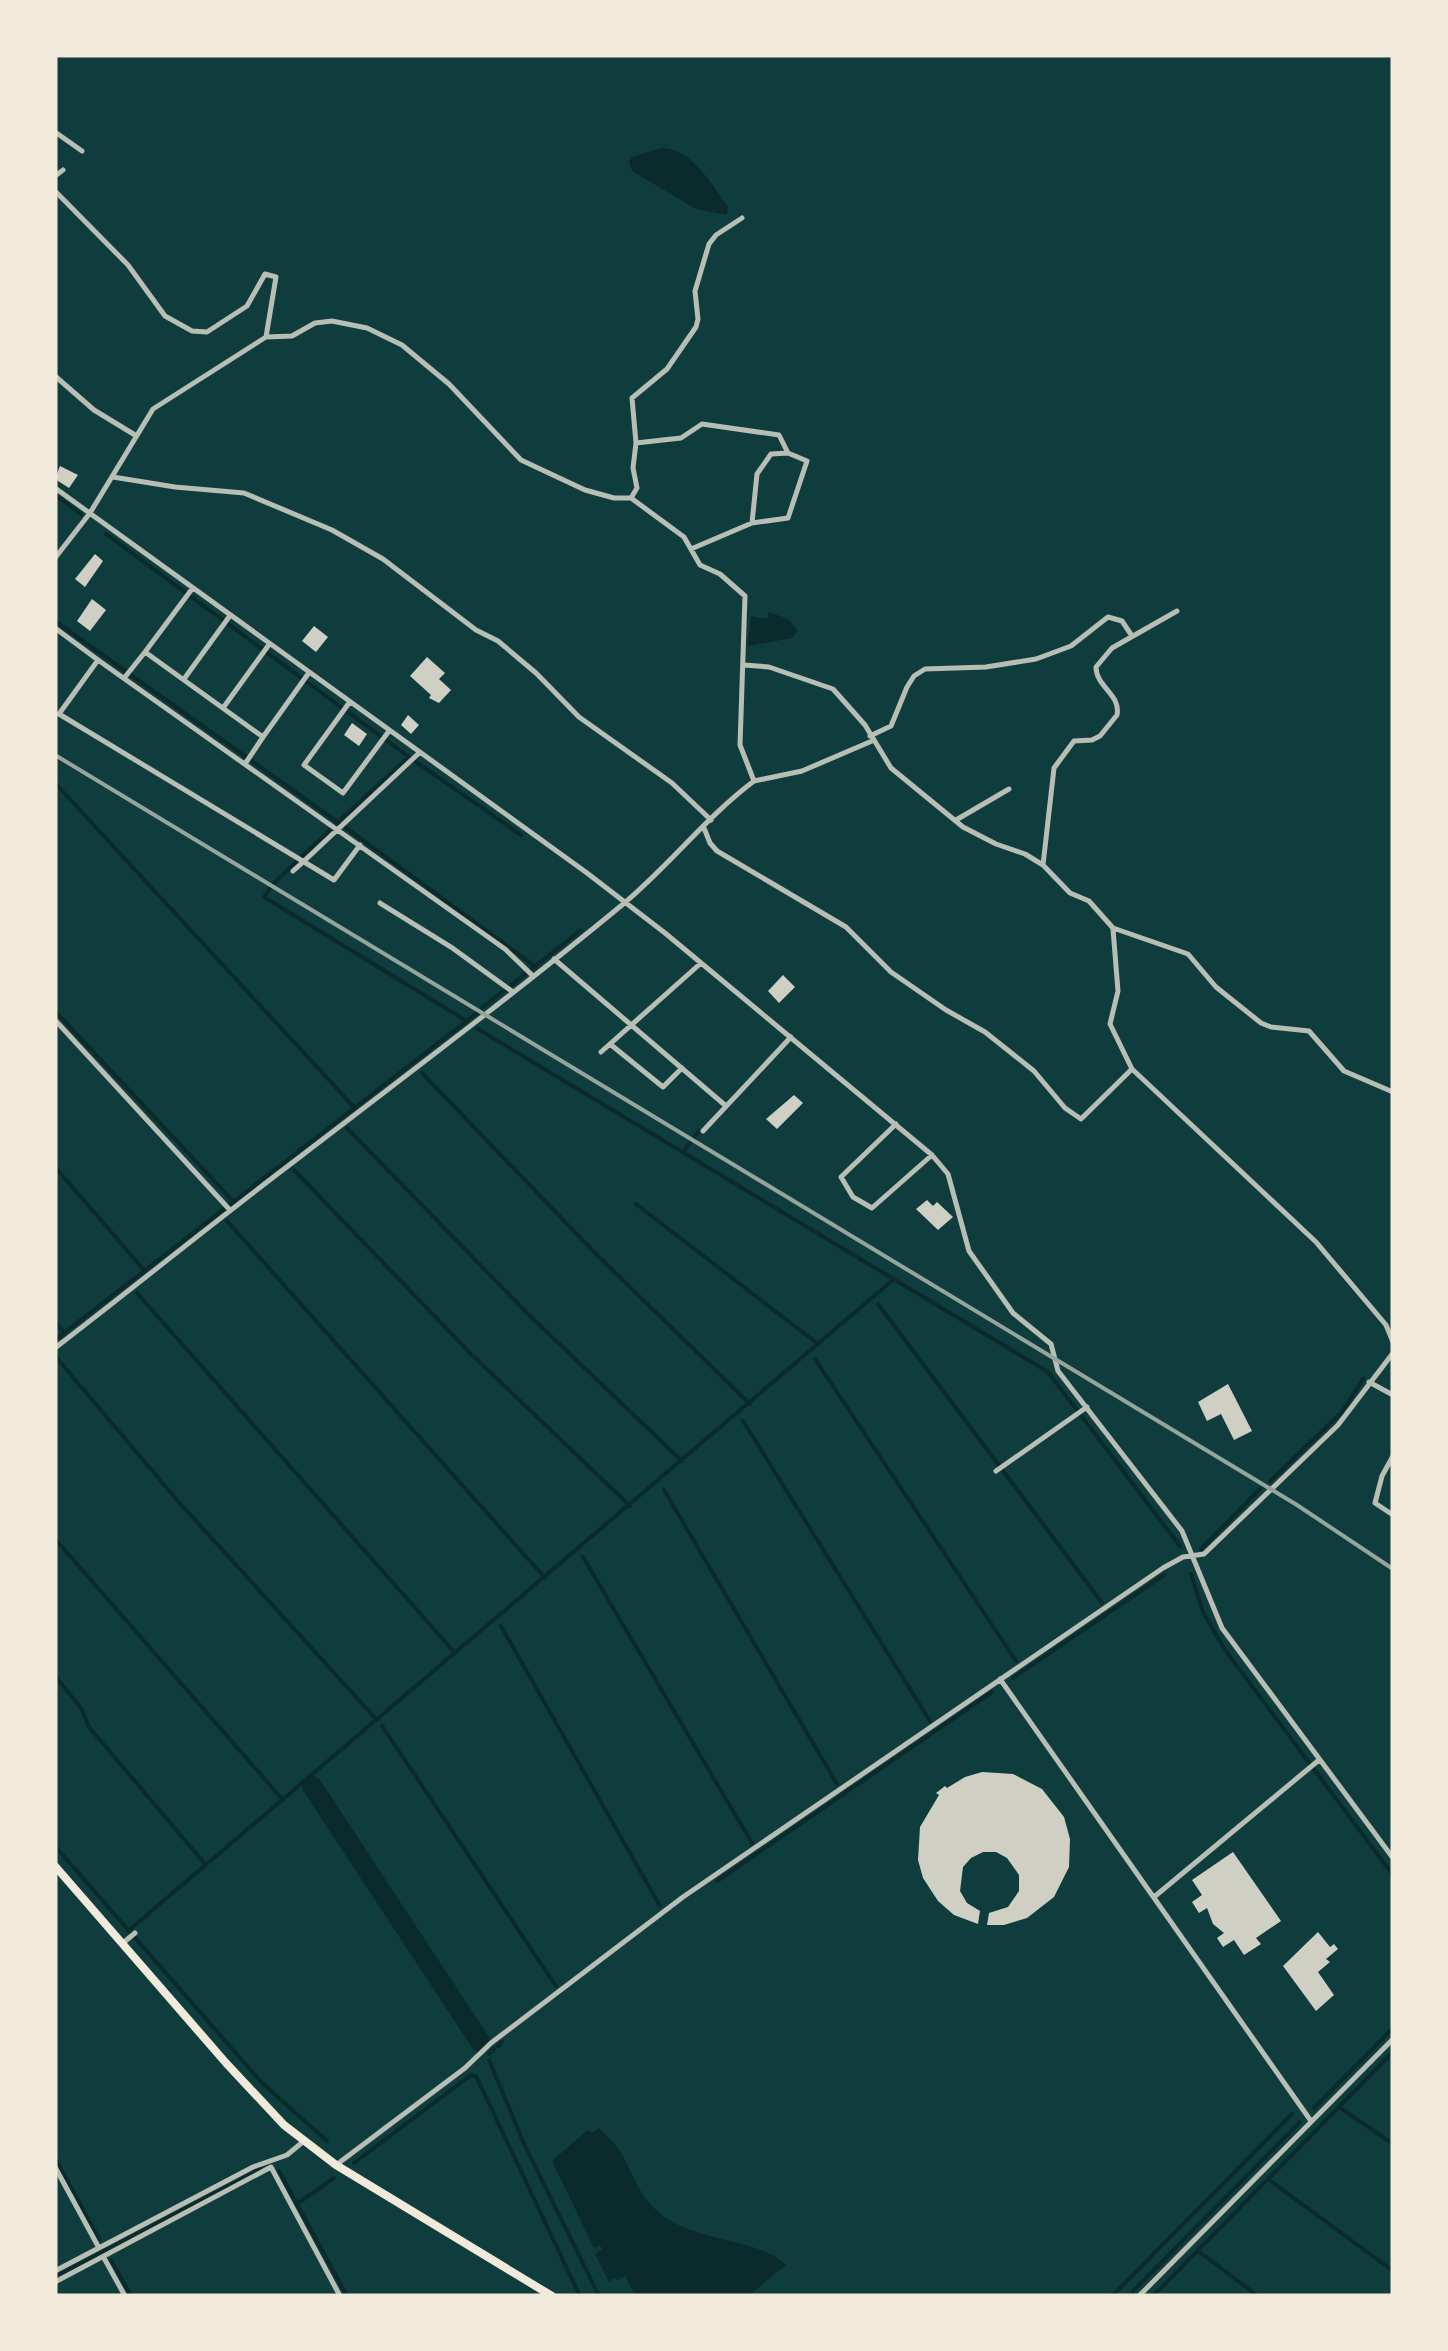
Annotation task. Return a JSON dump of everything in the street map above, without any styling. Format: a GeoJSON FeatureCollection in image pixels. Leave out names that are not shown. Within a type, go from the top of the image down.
{"type":"FeatureCollection","features":[{"type":"Feature","properties":{"kind":"main road"},"geometry":{"type":"LineString","coordinates":[[55,1866],[252,2092],[304,2141],[336,2165],[552,2296]]}},
{"type":"Feature","properties":{"kind":"street"},"geometry":{"type":"LineString","coordinates":[[55,133],[82,151]]}},
{"type":"Feature","properties":{"kind":"street"},"geometry":{"type":"LineString","coordinates":[[55,176],[63,170]]}},
{"type":"Feature","properties":{"kind":"street"},"geometry":{"type":"LineString","coordinates":[[55,191],[128,265],[165,316],[176,324],[207,332],[247,306],[265,274],[276,277],[266,337]]}},
{"type":"Feature","properties":{"kind":"street"},"geometry":{"type":"LineString","coordinates":[[631,498],[638,488],[632,398],[667,369],[696,326],[695,291],[710,244],[716,235],[742,218]]}},
{"type":"Feature","properties":{"kind":"street"},"geometry":{"type":"LineString","coordinates":[[55,558],[90,514],[153,410],[266,337],[292,336],[315,323],[332,321],[367,328],[426,362],[521,460],[585,490],[631,498],[684,537],[700,565],[720,574],[745,596],[740,745],[754,781]]}},
{"type":"Feature","properties":{"kind":"street"},"geometry":{"type":"LineString","coordinates":[[55,376],[94,410],[135,435]]}},
{"type":"Feature","properties":{"kind":"street"},"geometry":{"type":"LineString","coordinates":[[636,443],[682,438],[702,424],[779,435],[788,453]]}},
{"type":"Feature","properties":{"kind":"street"},"geometry":{"type":"LineString","coordinates":[[691,549],[752,523],[788,518],[807,461],[788,453],[770,454],[756,474],[752,523]]}},
{"type":"Feature","properties":{"kind":"street"},"geometry":{"type":"LineString","coordinates":[[112,477],[244,492],[332,530],[383,559],[476,630],[498,640],[579,717],[672,783],[711,820]]}},
{"type":"Feature","properties":{"kind":"street"},"geometry":{"type":"LineString","coordinates":[[55,488],[226,621],[625,903],[932,1155],[948,1174],[968,1251],[1013,1314],[1050,1344],[1058,1370],[1082,1410],[1182,1531],[1222,1628],[1315,1764],[1393,1858]]}},
{"type":"Feature","properties":{"kind":"street"},"geometry":{"type":"LineString","coordinates":[[127,674],[189,593]]}},
{"type":"Feature","properties":{"kind":"street"},"geometry":{"type":"LineString","coordinates":[[1042,865],[1054,768],[1074,740],[1100,736],[1117,716],[1116,700],[1096,675],[1096,667],[1112,648],[1177,611]]}},
{"type":"Feature","properties":{"kind":"street"},"geometry":{"type":"LineString","coordinates":[[55,1348],[227,1207],[625,903],[704,828],[723,804],[754,781],[813,767],[891,726],[907,687],[925,669],[1036,660],[1070,646],[1108,616],[1122,621],[1132,636]]}},
{"type":"Feature","properties":{"kind":"street"},"geometry":{"type":"LineString","coordinates":[[184,680],[226,621]]}},
{"type":"Feature","properties":{"kind":"street"},"geometry":{"type":"LineString","coordinates":[[55,639],[58,630],[98,660],[127,674],[531,972]]}},
{"type":"Feature","properties":{"kind":"street"},"geometry":{"type":"LineString","coordinates":[[223,708],[265,649]]}},
{"type":"Feature","properties":{"kind":"street"},"geometry":{"type":"LineString","coordinates":[[145,652],[263,737]]}},
{"type":"Feature","properties":{"kind":"street"},"geometry":{"type":"LineString","coordinates":[[98,660],[59,714],[334,880],[360,845]]}},
{"type":"Feature","properties":{"kind":"street"},"geometry":{"type":"LineString","coordinates":[[743,666],[769,667],[833,690],[865,725],[891,768],[954,821],[1042,865],[1070,893],[1089,900],[1113,928],[1188,954],[1216,987],[1261,1023],[1310,1031],[1344,1071],[1393,1092]]}},
{"type":"Feature","properties":{"kind":"street"},"geometry":{"type":"LineString","coordinates":[[248,760],[305,678]]}},
{"type":"Feature","properties":{"kind":"street"},"geometry":{"type":"LineString","coordinates":[[346,708],[304,765],[343,793],[385,736]]}},
{"type":"Feature","properties":{"kind":"street"},"geometry":{"type":"LineString","coordinates":[[293,871],[334,828],[415,757]]}},
{"type":"Feature","properties":{"kind":"street"},"geometry":{"type":"LineString","coordinates":[[954,821],[1010,789]]}},
{"type":"Feature","properties":{"kind":"street"},"geometry":{"type":"LineString","coordinates":[[704,828],[717,851],[846,927],[891,972],[986,1032],[1034,1071],[1064,1108],[1082,1120],[1132,1069]]}},
{"type":"Feature","properties":{"kind":"street"},"geometry":{"type":"LineString","coordinates":[[380,904],[451,947],[509,989]]}},
{"type":"Feature","properties":{"kind":"street"},"geometry":{"type":"LineString","coordinates":[[1113,928],[1118,991],[1110,1024],[1132,1069],[1316,1242],[1376,1311],[1393,1342]]}},
{"type":"Feature","properties":{"kind":"street"},"geometry":{"type":"LineString","coordinates":[[554,959],[726,1106]]}},
{"type":"Feature","properties":{"kind":"street"},"geometry":{"type":"LineString","coordinates":[[601,1052],[701,963]]}},
{"type":"Feature","properties":{"kind":"street"},"geometry":{"type":"LineString","coordinates":[[55,1020],[227,1207]]}},
{"type":"Feature","properties":{"kind":"street"},"geometry":{"type":"LineString","coordinates":[[703,1131],[791,1037]]}},
{"type":"Feature","properties":{"kind":"street"},"geometry":{"type":"LineString","coordinates":[[610,1044],[663,1087],[682,1068]]}},
{"type":"Feature","properties":{"kind":"street"},"geometry":{"type":"LineString","coordinates":[[896,1124],[840,1177],[853,1196],[872,1208],[932,1155]]}},
{"type":"Feature","properties":{"kind":"street"},"geometry":{"type":"LineString","coordinates":[[336,2165],[683,1897],[1163,1568],[1183,1557],[1204,1554],[1338,1424],[1393,1353]]}},
{"type":"Feature","properties":{"kind":"street"},"geometry":{"type":"LineString","coordinates":[[1369,1382],[1393,1394]]}},
{"type":"Feature","properties":{"kind":"street"},"geometry":{"type":"LineString","coordinates":[[999,1469],[1082,1410]]}},
{"type":"Feature","properties":{"kind":"street"},"geometry":{"type":"LineString","coordinates":[[1393,1456],[1382,1476],[1375,1503],[1393,1515]]}},
{"type":"Feature","properties":{"kind":"street"},"geometry":{"type":"LineString","coordinates":[[1000,1679],[1312,2121]]}},
{"type":"Feature","properties":{"kind":"street"},"geometry":{"type":"LineString","coordinates":[[1154,1897],[1315,1764]]}},
{"type":"Feature","properties":{"kind":"street"},"geometry":{"type":"LineString","coordinates":[[121,1945],[132,1936]]}},
{"type":"Feature","properties":{"kind":"street"},"geometry":{"type":"LineString","coordinates":[[1138,2296],[1393,2039]]}},
{"type":"Feature","properties":{"kind":"street"},"geometry":{"type":"LineString","coordinates":[[55,2282],[62,2273],[269,2165],[304,2141]]}},
{"type":"Feature","properties":{"kind":"street"},"geometry":{"type":"LineString","coordinates":[[269,2165],[340,2296]]}},
{"type":"Feature","properties":{"kind":"street"},"geometry":{"type":"LineString","coordinates":[[55,2167],[126,2296]]}},
{"type":"Feature","properties":{"kind":"water"},"geometry":{"type":"Polygon","coordinates":[[[661,148],[682,154],[700,169],[728,207],[727,215],[696,209],[632,171],[632,157],[661,148]]]}},
{"type":"Feature","properties":{"kind":"water"},"geometry":{"type":"Polygon","coordinates":[[[769,612],[788,619],[798,631],[792,638],[748,646],[751,616],[767,619],[769,612]]]}},
{"type":"Feature","properties":{"kind":"water"},"geometry":{"type":"Polygon","coordinates":[[[599,2128],[622,2154],[644,2196],[663,2216],[694,2231],[762,2250],[786,2265],[748,2296],[635,2296],[625,2276],[612,2278],[610,2284],[595,2254],[602,2249],[600,2245],[594,2248],[552,2161],[588,2130],[592,2133],[599,2128]]]}},
{"type":"Feature","properties":{"kind":"building"},"geometry":{"type":"Polygon","coordinates":[[[60,466],[78,475],[69,488],[55,479],[60,466]]]}},
{"type":"Feature","properties":{"kind":"building"},"geometry":{"type":"Polygon","coordinates":[[[95,554],[103,561],[85,587],[75,579],[95,554]]]}},
{"type":"Feature","properties":{"kind":"building"},"geometry":{"type":"Polygon","coordinates":[[[92,599],[106,610],[90,631],[77,621],[92,599]]]}},
{"type":"Feature","properties":{"kind":"building"},"geometry":{"type":"Polygon","coordinates":[[[314,626],[328,637],[316,652],[302,641],[314,626]]]}},
{"type":"Feature","properties":{"kind":"building"},"geometry":{"type":"Polygon","coordinates":[[[427,657],[445,673],[439,679],[451,690],[439,703],[429,698],[431,695],[410,676],[427,657]]]}},
{"type":"Feature","properties":{"kind":"building"},"geometry":{"type":"Polygon","coordinates":[[[408,715],[419,725],[411,734],[401,725],[408,715]]]}},
{"type":"Feature","properties":{"kind":"building"},"geometry":{"type":"Polygon","coordinates":[[[352,723],[367,734],[359,746],[344,735],[352,723]]]}},
{"type":"Feature","properties":{"kind":"building"},"geometry":{"type":"Polygon","coordinates":[[[783,975],[795,987],[779,1003],[768,991],[783,975]]]}},
{"type":"Feature","properties":{"kind":"building"},"geometry":{"type":"Polygon","coordinates":[[[794,1095],[803,1103],[777,1129],[766,1119],[794,1095]]]}},
{"type":"Feature","properties":{"kind":"building"},"geometry":{"type":"Polygon","coordinates":[[[927,1200],[933,1206],[937,1202],[953,1217],[938,1230],[916,1209],[927,1200]]]}},
{"type":"Feature","properties":{"kind":"building"},"geometry":{"type":"Polygon","coordinates":[[[1228,1384],[1252,1431],[1234,1440],[1221,1414],[1207,1421],[1198,1402],[1228,1384]]]}},
{"type":"Feature","properties":{"kind":"building"},"geometry":{"type":"Polygon","coordinates":[[[982,1772],[1013,1774],[1042,1789],[1064,1817],[1070,1839],[1069,1867],[1054,1897],[1027,1918],[1004,1925],[987,1925],[989,1913],[1008,1907],[1019,1891],[1019,1875],[1007,1858],[996,1852],[983,1852],[963,1867],[960,1891],[967,1903],[980,1911],[978,1924],[954,1915],[938,1901],[923,1878],[918,1860],[920,1827],[939,1795],[936,1793],[982,1772]]]}},
{"type":"Feature","properties":{"kind":"building"},"geometry":{"type":"Polygon","coordinates":[[[1233,1852],[1281,1921],[1256,1938],[1261,1944],[1244,1955],[1234,1940],[1223,1947],[1217,1938],[1224,1933],[1213,1924],[1207,1908],[1199,1913],[1192,1902],[1202,1895],[1192,1880],[1233,1852]]]}},
{"type":"Feature","properties":{"kind":"building"},"geometry":{"type":"Polygon","coordinates":[[[1318,1932],[1330,1947],[1334,1944],[1338,1949],[1318,1972],[1334,1995],[1316,2011],[1283,1966],[1318,1932]]]}},
{"type":"Feature","properties":{"kind":"waterway"},"geometry":{"type":"LineString","coordinates":[[55,495],[81,514]]}},
{"type":"Feature","properties":{"kind":"waterway"},"geometry":{"type":"LineString","coordinates":[[106,534],[521,835]]}},
{"type":"Feature","properties":{"kind":"waterway"},"geometry":{"type":"LineString","coordinates":[[55,621],[339,823]]}},
{"type":"Feature","properties":{"kind":"waterway"},"geometry":{"type":"LineString","coordinates":[[341,819],[409,757]]}},
{"type":"Feature","properties":{"kind":"waterway"},"geometry":{"type":"LineString","coordinates":[[55,783],[353,1106]]}},
{"type":"Feature","properties":{"kind":"waterway"},"geometry":{"type":"LineString","coordinates":[[273,884],[335,825]]}},
{"type":"Feature","properties":{"kind":"waterway"},"geometry":{"type":"LineString","coordinates":[[345,827],[536,967]]}},
{"type":"Feature","properties":{"kind":"waterway"},"geometry":{"type":"LineString","coordinates":[[270,888],[264,897],[465,1020]]}},
{"type":"Feature","properties":{"kind":"waterway"},"geometry":{"type":"LineString","coordinates":[[482,1008],[581,930]]}},
{"type":"Feature","properties":{"kind":"waterway"},"geometry":{"type":"LineString","coordinates":[[55,1011],[232,1200]]}},
{"type":"Feature","properties":{"kind":"waterway"},"geometry":{"type":"LineString","coordinates":[[55,1340],[477,1013]]}},
{"type":"Feature","properties":{"kind":"waterway"},"geometry":{"type":"LineString","coordinates":[[478,1029],[1048,1372],[1180,1546]]}},
{"type":"Feature","properties":{"kind":"waterway"},"geometry":{"type":"LineString","coordinates":[[422,1073],[595,1253],[750,1404]]}},
{"type":"Feature","properties":{"kind":"waterway"},"geometry":{"type":"LineString","coordinates":[[347,1128],[528,1314],[682,1461]]}},
{"type":"Feature","properties":{"kind":"waterway"},"geometry":{"type":"LineString","coordinates":[[684,1151],[699,1131]]}},
{"type":"Feature","properties":{"kind":"waterway"},"geometry":{"type":"LineString","coordinates":[[55,1167],[144,1270]]}},
{"type":"Feature","properties":{"kind":"waterway"},"geometry":{"type":"LineString","coordinates":[[294,1170],[470,1353],[630,1506]]}},
{"type":"Feature","properties":{"kind":"waterway"},"geometry":{"type":"LineString","coordinates":[[636,1204],[818,1344]]}},
{"type":"Feature","properties":{"kind":"waterway"},"geometry":{"type":"LineString","coordinates":[[227,1221],[545,1578]]}},
{"type":"Feature","properties":{"kind":"waterway"},"geometry":{"type":"LineString","coordinates":[[128,1931],[894,1279]]}},
{"type":"Feature","properties":{"kind":"waterway"},"geometry":{"type":"LineString","coordinates":[[137,1293],[455,1653]]}},
{"type":"Feature","properties":{"kind":"waterway"},"geometry":{"type":"LineString","coordinates":[[878,1304],[1102,1603]]}},
{"type":"Feature","properties":{"kind":"waterway"},"geometry":{"type":"LineString","coordinates":[[55,1322],[64,1333]]}},
{"type":"Feature","properties":{"kind":"waterway"},"geometry":{"type":"LineString","coordinates":[[55,1356],[177,1500],[377,1720]]}},
{"type":"Feature","properties":{"kind":"waterway"},"geometry":{"type":"LineString","coordinates":[[815,1359],[1016,1661]]}},
{"type":"Feature","properties":{"kind":"waterway"},"geometry":{"type":"LineString","coordinates":[[1270,1481],[1342,1412],[1363,1379]]}},
{"type":"Feature","properties":{"kind":"waterway"},"geometry":{"type":"LineString","coordinates":[[743,1421],[930,1721]]}},
{"type":"Feature","properties":{"kind":"waterway"},"geometry":{"type":"LineString","coordinates":[[1201,1549],[1260,1489]]}},
{"type":"Feature","properties":{"kind":"waterway"},"geometry":{"type":"LineString","coordinates":[[664,1490],[837,1784]]}},
{"type":"Feature","properties":{"kind":"waterway"},"geometry":{"type":"LineString","coordinates":[[55,1539],[283,1800]]}},
{"type":"Feature","properties":{"kind":"waterway"},"geometry":{"type":"LineString","coordinates":[[583,1557],[752,1843]]}},
{"type":"Feature","properties":{"kind":"waterway"},"geometry":{"type":"LineString","coordinates":[[1191,1574],[1203,1612],[1225,1650],[1393,1875]]}},
{"type":"Feature","properties":{"kind":"waterway"},"geometry":{"type":"LineString","coordinates":[[1013,1678],[1164,1575]]}},
{"type":"Feature","properties":{"kind":"waterway"},"geometry":{"type":"LineString","coordinates":[[501,1626],[660,1906]]}},
{"type":"Feature","properties":{"kind":"waterway"},"geometry":{"type":"LineString","coordinates":[[55,1676],[81,1708],[89,1727],[206,1865]]}},
{"type":"Feature","properties":{"kind":"waterway"},"geometry":{"type":"LineString","coordinates":[[717,1881],[992,1692]]}},
{"type":"Feature","properties":{"kind":"waterway"},"geometry":{"type":"LineString","coordinates":[[382,1726],[556,1986]]}},
{"type":"Feature","properties":{"kind":"waterway"},"geometry":{"type":"LineString","coordinates":[[312,1786],[481,2043]]}},
{"type":"Feature","properties":{"kind":"waterway"},"geometry":{"type":"LineString","coordinates":[[55,1846],[261,2082],[327,2141]]}},
{"type":"Feature","properties":{"kind":"waterway"},"geometry":{"type":"LineString","coordinates":[[1314,2108],[1393,2028]]}},
{"type":"Feature","properties":{"kind":"waterway"},"geometry":{"type":"LineString","coordinates":[[498,2046],[502,2042]]}},
{"type":"Feature","properties":{"kind":"waterway"},"geometry":{"type":"LineString","coordinates":[[489,2054],[494,2049]]}},
{"type":"Feature","properties":{"kind":"waterway"},"geometry":{"type":"LineString","coordinates":[[1153,2296],[1393,2052]]}},
{"type":"Feature","properties":{"kind":"waterway"},"geometry":{"type":"LineString","coordinates":[[489,2060],[525,2146],[599,2296]]}},
{"type":"Feature","properties":{"kind":"waterway"},"geometry":{"type":"LineString","coordinates":[[354,2163],[471,2075],[476,2076],[579,2294]]}},
{"type":"Feature","properties":{"kind":"waterway"},"geometry":{"type":"LineString","coordinates":[[1339,2107],[1393,2144]]}},
{"type":"Feature","properties":{"kind":"waterway"},"geometry":{"type":"LineString","coordinates":[[1112,2296],[1292,2114]]}},
{"type":"Feature","properties":{"kind":"waterway"},"geometry":{"type":"LineString","coordinates":[[1133,2291],[1300,2122]]}},
{"type":"Feature","properties":{"kind":"waterway"},"geometry":{"type":"LineString","coordinates":[[55,2158],[99,2239]]}},
{"type":"Feature","properties":{"kind":"waterway"},"geometry":{"type":"LineString","coordinates":[[55,2277],[261,2169]]}},
{"type":"Feature","properties":{"kind":"waterway"},"geometry":{"type":"LineString","coordinates":[[279,2171],[347,2296]]}},
{"type":"Feature","properties":{"kind":"waterway"},"geometry":{"type":"LineString","coordinates":[[297,2204],[334,2178]]}},
{"type":"Feature","properties":{"kind":"waterway"},"geometry":{"type":"LineString","coordinates":[[1268,2179],[1393,2271]]}},
{"type":"Feature","properties":{"kind":"waterway"},"geometry":{"type":"LineString","coordinates":[[1198,2251],[1258,2296]]}},
{"type":"Feature","properties":{"kind":"waterway"},"geometry":{"type":"LineString","coordinates":[[111,2260],[131,2296]]}},
{"type":"Feature","properties":{"kind":"railway"},"geometry":{"type":"LineString","coordinates":[[55,755],[1297,1505],[1393,1569]]}}]}
